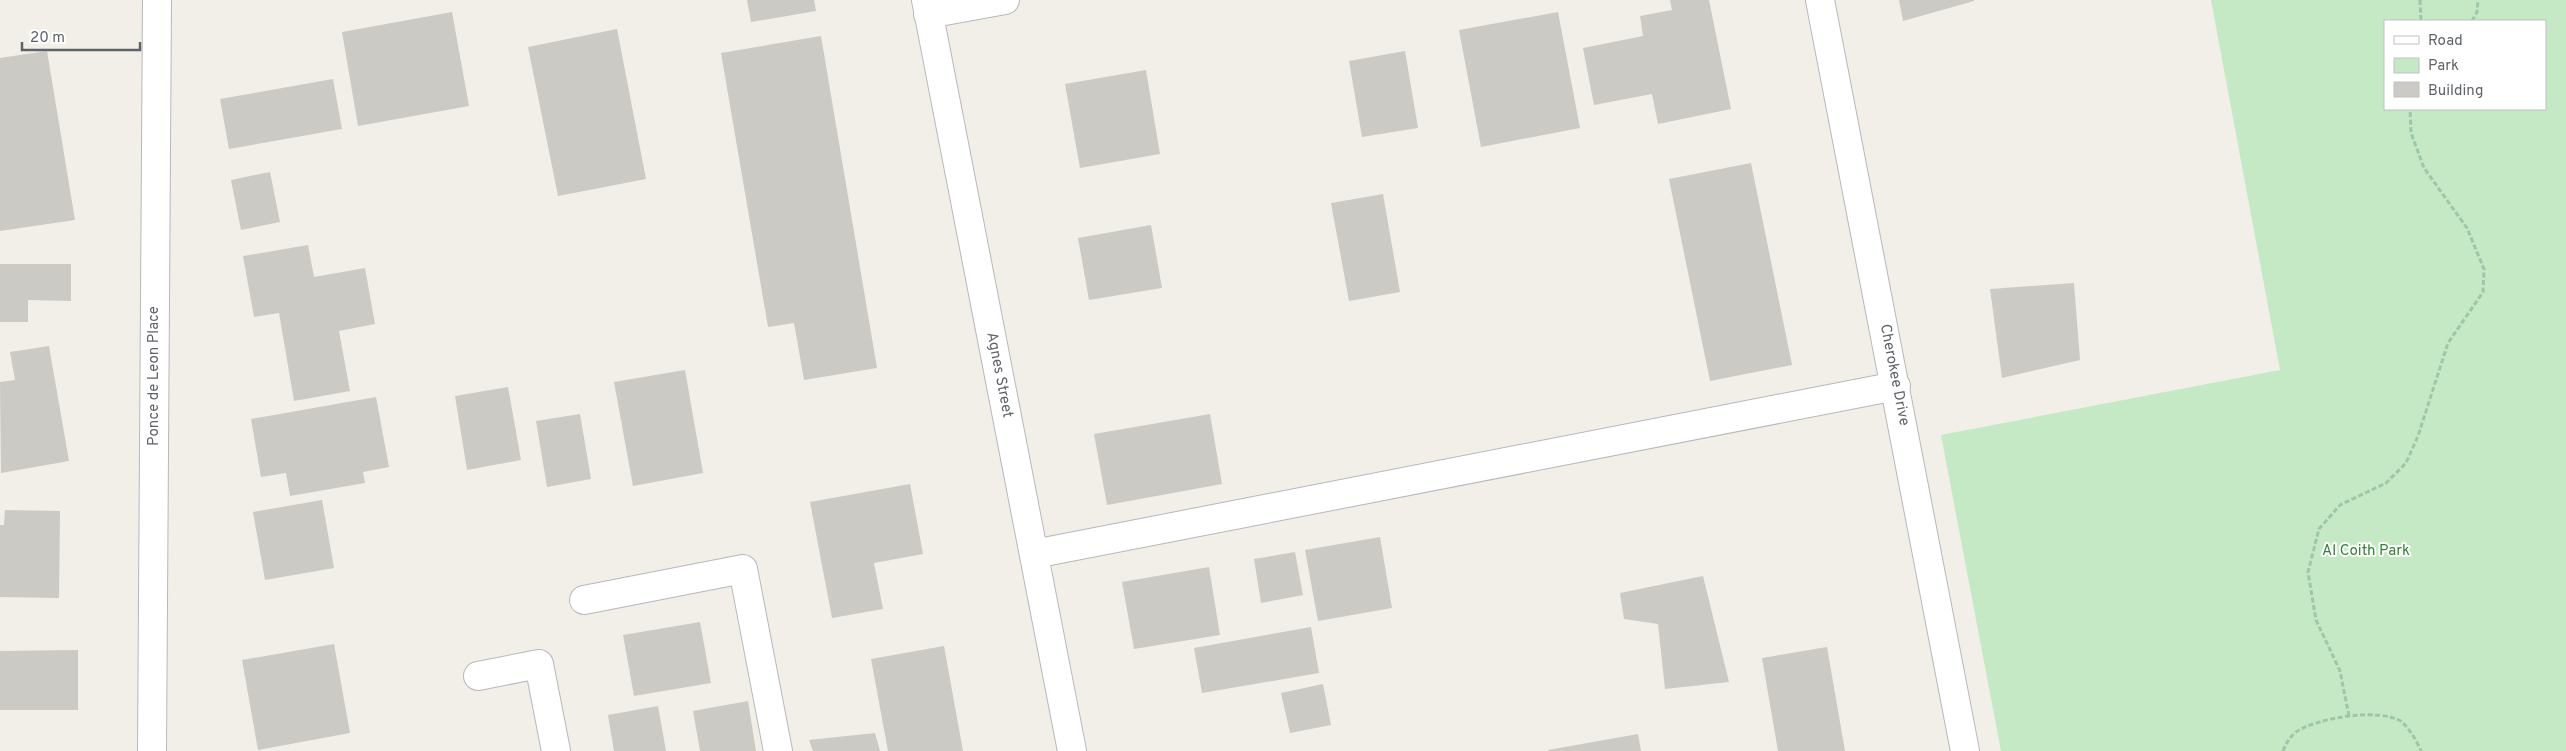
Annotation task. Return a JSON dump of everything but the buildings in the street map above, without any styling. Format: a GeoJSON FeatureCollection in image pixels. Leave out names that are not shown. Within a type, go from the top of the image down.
{"type":"FeatureCollection","features":[{"type":"Feature","properties":{"kind":"street","name":"Ponce de Leon Place"},"geometry":{"type":"LineString","coordinates":[[152,751],[157,0]]}},
{"type":"Feature","properties":{"kind":"street"},"geometry":{"type":"LineString","coordinates":[[927,7],[1005,0]]}},
{"type":"Feature","properties":{"kind":"street","name":"Cherokee Drive"},"geometry":{"type":"LineString","coordinates":[[1820,0],[1965,751]]}},
{"type":"Feature","properties":{"kind":"street","name":"Agnes Street"},"geometry":{"type":"LineString","coordinates":[[927,7],[1072,751]]}},
{"type":"Feature","properties":{"kind":"street"},"geometry":{"type":"LineString","coordinates":[[1034,554],[1896,386]]}},
{"type":"Feature","properties":{"kind":"street"},"geometry":{"type":"LineString","coordinates":[[584,600],[743,569],[778,751]]}},
{"type":"Feature","properties":{"kind":"street"},"geometry":{"type":"LineString","coordinates":[[478,676],[540,664],[556,751]]}},
{"type":"Feature","properties":{"kind":"path"},"geometry":{"type":"LineString","coordinates":[[2420,0],[2421,20]]}},
{"type":"Feature","properties":{"kind":"path"},"geometry":{"type":"LineString","coordinates":[[2473,20],[2477,12],[2478,0]]}},
{"type":"Feature","properties":{"kind":"path"},"geometry":{"type":"LineString","coordinates":[[2349,716],[2340,671],[2316,620],[2308,572],[2318,529],[2340,506],[2386,483],[2406,463],[2426,413],[2448,343],[2483,292],[2484,269],[2466,228],[2424,168],[2411,133],[2410,110]]}},
{"type":"Feature","properties":{"kind":"path"},"geometry":{"type":"LineString","coordinates":[[2283,751],[2286,743],[2297,732],[2328,720],[2349,716],[2385,716],[2402,722],[2421,751]]}},
{"type":"Feature","properties":{"kind":"green space","name":"Al Coith Park"},"geometry":{"type":"Polygon","coordinates":[[[2211,0],[2566,0],[2566,751],[2001,751],[1941,435],[2280,370],[2211,0]]]}}]}
